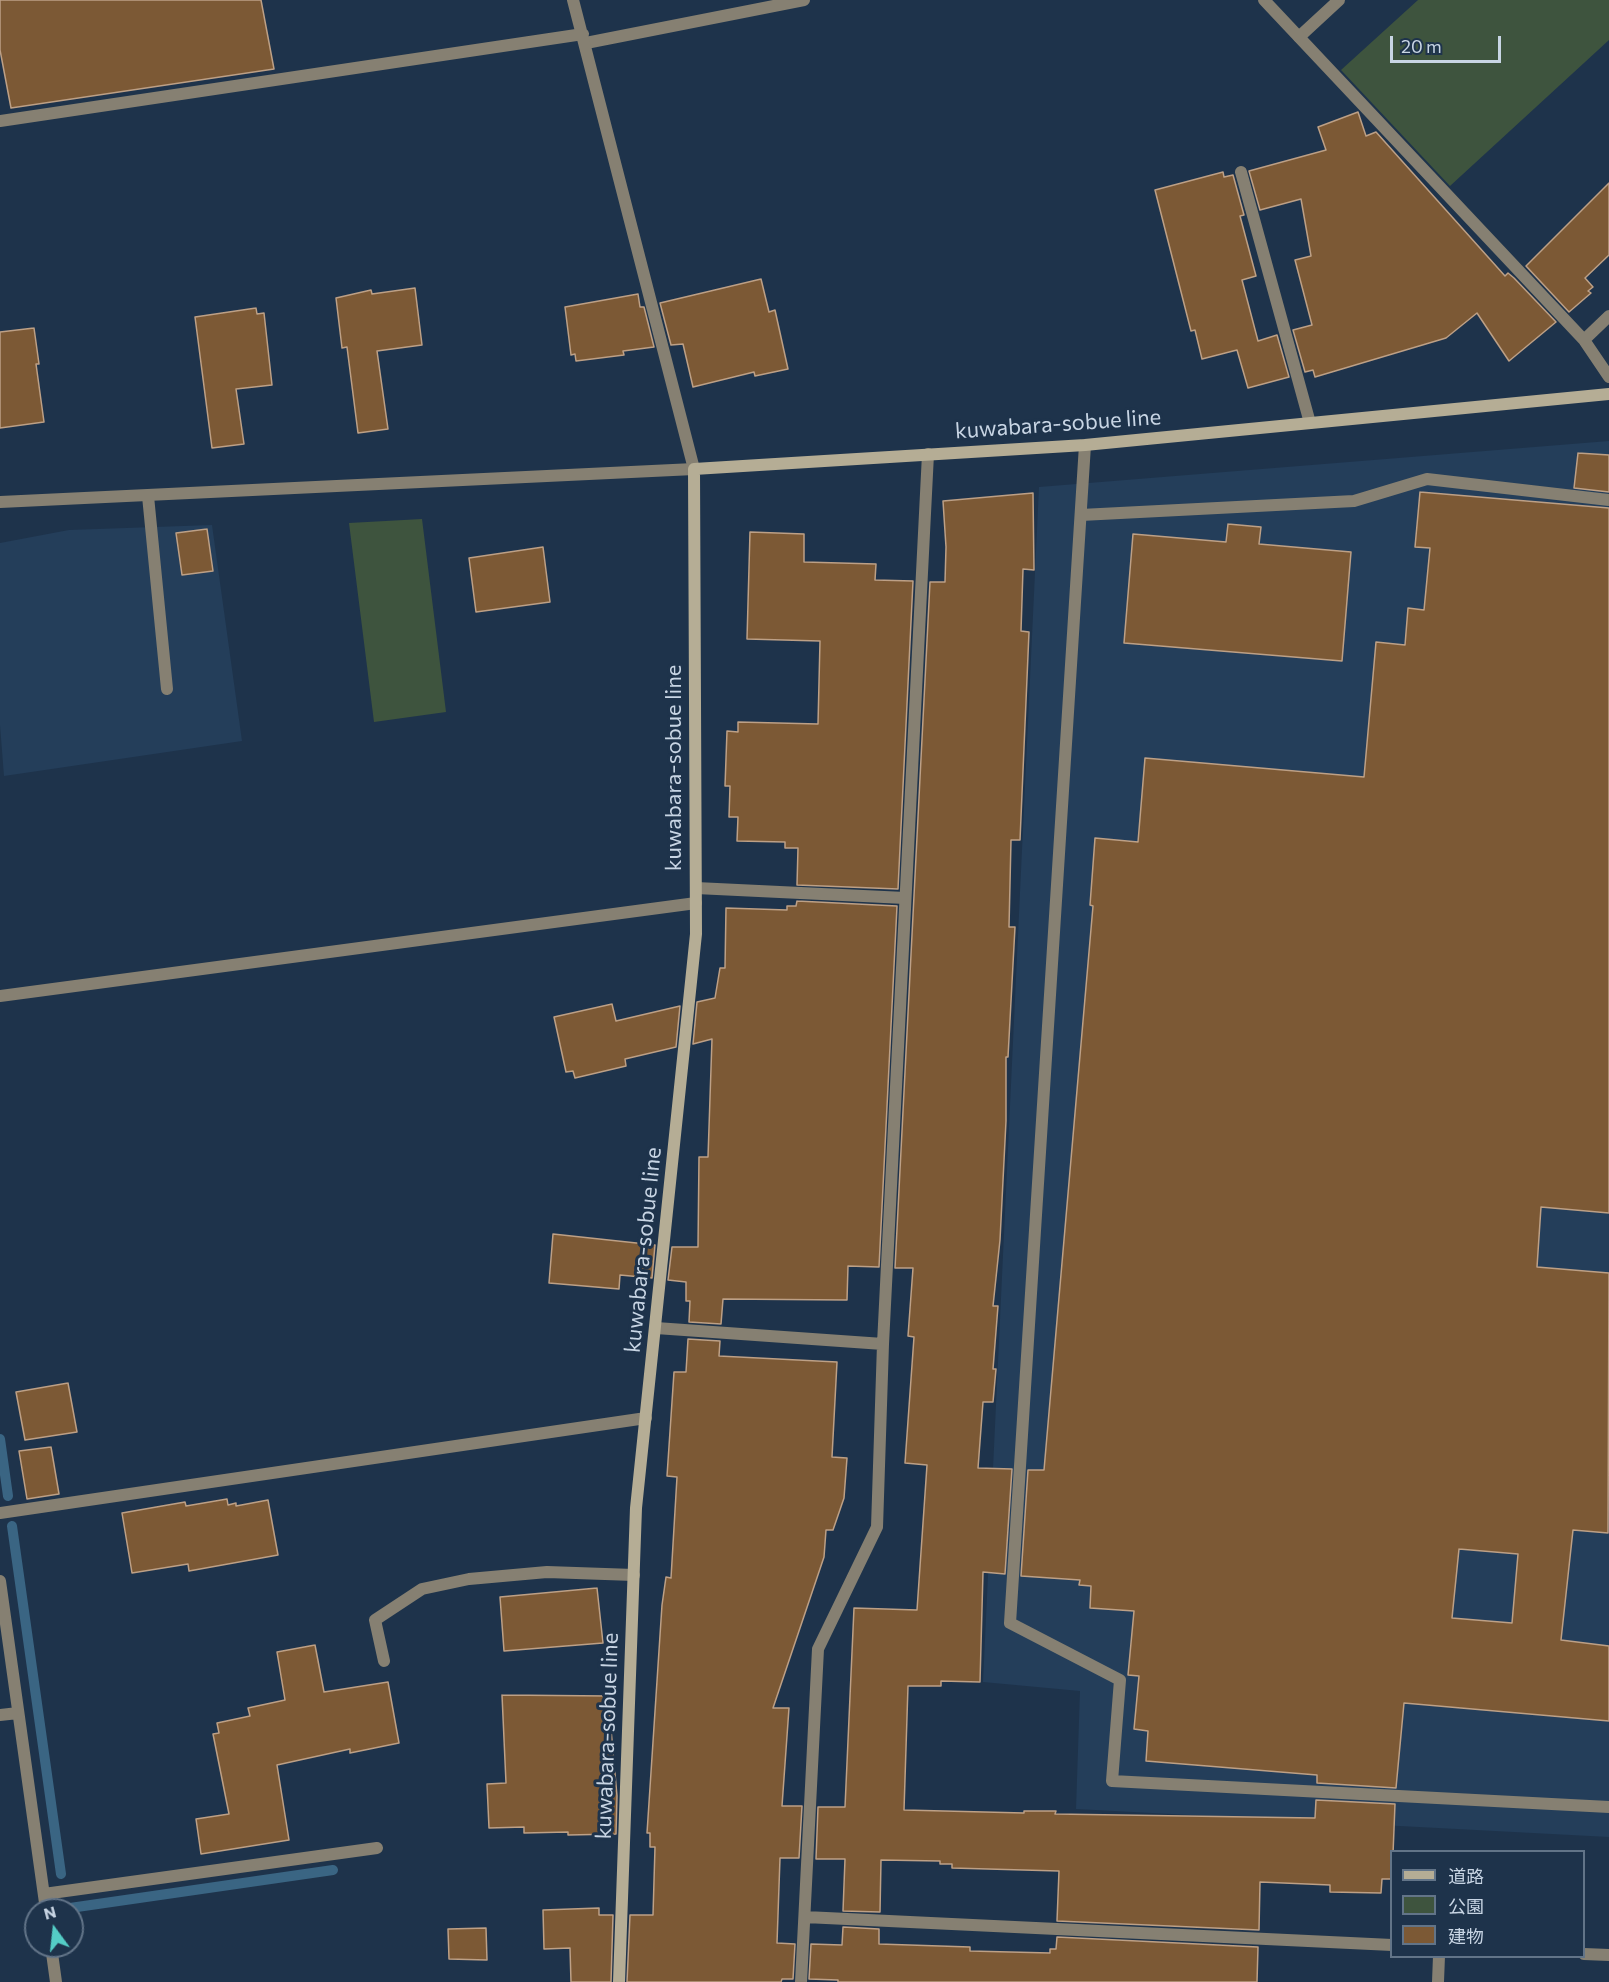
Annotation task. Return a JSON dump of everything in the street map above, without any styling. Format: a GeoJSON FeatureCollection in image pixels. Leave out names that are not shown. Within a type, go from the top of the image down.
{"type":"FeatureCollection","features":[{"type":"Feature","properties":{"kind":"main road","name":"kuwabara-sobue line"},"geometry":{"type":"LineString","coordinates":[[619,1982],[636,1508],[696,934],[694,469],[1085,445],[1609,394]]}},
{"type":"Feature","properties":{"kind":"street"},"geometry":{"type":"LineString","coordinates":[[0,502],[694,469],[573,0]]}},
{"type":"Feature","properties":{"kind":"street"},"geometry":{"type":"LineString","coordinates":[[0,121],[584,39],[804,0]]}},
{"type":"Feature","properties":{"kind":"street"},"geometry":{"type":"LineString","coordinates":[[1264,0],[1584,340],[1609,377]]}},
{"type":"Feature","properties":{"kind":"street"},"geometry":{"type":"LineString","coordinates":[[1299,37],[1339,0]]}},
{"type":"Feature","properties":{"kind":"street"},"geometry":{"type":"LineString","coordinates":[[1241,172],[1310,423]]}},
{"type":"Feature","properties":{"kind":"street"},"geometry":{"type":"LineString","coordinates":[[1584,340],[1609,316]]}},
{"type":"Feature","properties":{"kind":"street"},"geometry":{"type":"LineString","coordinates":[[1085,445],[1010,1623],[1120,1680],[1112,1781],[1609,1807]]}},
{"type":"Feature","properties":{"kind":"street"},"geometry":{"type":"LineString","coordinates":[[801,1982],[818,1649],[877,1527],[883,1344],[928,454]]}},
{"type":"Feature","properties":{"kind":"street"},"geometry":{"type":"LineString","coordinates":[[1081,514],[1354,501],[1427,479],[1609,500]]}},
{"type":"Feature","properties":{"kind":"street"},"geometry":{"type":"LineString","coordinates":[[148,496],[167,688]]}},
{"type":"Feature","properties":{"kind":"street"},"geometry":{"type":"LineString","coordinates":[[696,888],[905,898]]}},
{"type":"Feature","properties":{"kind":"street"},"geometry":{"type":"LineString","coordinates":[[0,996],[696,903]]}},
{"type":"Feature","properties":{"kind":"street"},"geometry":{"type":"LineString","coordinates":[[656,1328],[883,1344]]}},
{"type":"Feature","properties":{"kind":"street"},"geometry":{"type":"LineString","coordinates":[[0,1513],[646,1418]]}},
{"type":"Feature","properties":{"kind":"street"},"geometry":{"type":"LineString","coordinates":[[384,1661],[375,1620],[422,1589],[469,1579],[547,1572],[634,1575]]}},
{"type":"Feature","properties":{"kind":"street"},"geometry":{"type":"LineString","coordinates":[[0,1581],[44,1898]]}},
{"type":"Feature","properties":{"kind":"street"},"geometry":{"type":"LineString","coordinates":[[0,1715],[18,1713]]}},
{"type":"Feature","properties":{"kind":"street"},"geometry":{"type":"LineString","coordinates":[[44,1894],[377,1848]]}},
{"type":"Feature","properties":{"kind":"street"},"geometry":{"type":"LineString","coordinates":[[805,1917],[1390,1945]]}},
{"type":"Feature","properties":{"kind":"street"},"geometry":{"type":"LineString","coordinates":[[1585,1954],[1609,1955]]}},
{"type":"Feature","properties":{"kind":"street"},"geometry":{"type":"LineString","coordinates":[[53,1958],[56,1982]]}},
{"type":"Feature","properties":{"kind":"street"},"geometry":{"type":"LineString","coordinates":[[1438,1982],[1439,1958]]}},
{"type":"Feature","properties":{"kind":"shaded area"},"geometry":{"type":"Polygon","coordinates":[[[1609,441],[1609,1837],[1076,1809],[1080,1691],[983,1682],[1039,487],[1609,441]]]}},
{"type":"Feature","properties":{"kind":"shaded area"},"geometry":{"type":"Polygon","coordinates":[[[212,525],[242,741],[4,776],[0,725],[0,543],[69,530],[212,525]]]}},
{"type":"Feature","properties":{"kind":"green space"},"geometry":{"type":"Polygon","coordinates":[[[1418,0],[1609,0],[1609,40],[1450,186],[1341,70],[1418,0]]]}},
{"type":"Feature","properties":{"kind":"green space"},"geometry":{"type":"Polygon","coordinates":[[[422,519],[446,712],[374,722],[349,523],[422,519]]]}},
{"type":"Feature","properties":{"kind":"building"},"geometry":{"type":"Polygon","coordinates":[[[0,0],[261,0],[274,69],[11,108],[0,50],[0,0]]]}},
{"type":"Feature","properties":{"kind":"building"},"geometry":{"type":"Polygon","coordinates":[[[1358,112],[1366,136],[1376,132],[1505,276],[1508,273],[1514,278],[1556,322],[1509,361],[1477,313],[1446,338],[1315,377],[1313,370],[1305,372],[1293,330],[1312,325],[1295,260],[1311,256],[1301,199],[1260,210],[1249,171],[1326,150],[1318,127],[1358,112]]]}},
{"type":"Feature","properties":{"kind":"building"},"geometry":{"type":"Polygon","coordinates":[[[1223,172],[1224,177],[1233,175],[1244,215],[1240,216],[1256,276],[1242,280],[1258,341],[1277,335],[1289,377],[1248,388],[1237,350],[1202,359],[1195,330],[1191,331],[1155,190],[1223,172]]]}},
{"type":"Feature","properties":{"kind":"building"},"geometry":{"type":"Polygon","coordinates":[[[1609,183],[1609,255],[1585,278],[1593,287],[1588,291],[1591,293],[1569,312],[1526,266],[1609,183]]]}},
{"type":"Feature","properties":{"kind":"building"},"geometry":{"type":"Polygon","coordinates":[[[761,279],[769,312],[775,310],[788,369],[755,376],[754,372],[693,387],[683,344],[671,345],[660,303],[761,279]]]}},
{"type":"Feature","properties":{"kind":"building"},"geometry":{"type":"Polygon","coordinates":[[[415,288],[422,345],[377,351],[388,429],[358,433],[347,347],[342,348],[336,298],[371,290],[372,294],[415,288]]]}},
{"type":"Feature","properties":{"kind":"building"},"geometry":{"type":"Polygon","coordinates":[[[638,294],[640,307],[644,307],[654,347],[623,351],[624,355],[576,361],[575,354],[571,355],[565,307],[638,294]]]}},
{"type":"Feature","properties":{"kind":"building"},"geometry":{"type":"Polygon","coordinates":[[[256,308],[257,314],[264,313],[272,385],[236,389],[244,444],[212,448],[195,317],[256,308]]]}},
{"type":"Feature","properties":{"kind":"building"},"geometry":{"type":"Polygon","coordinates":[[[34,328],[39,364],[36,364],[44,422],[0,428],[0,332],[34,328]]]}},
{"type":"Feature","properties":{"kind":"building"},"geometry":{"type":"Polygon","coordinates":[[[1578,453],[1609,455],[1609,492],[1574,488],[1578,453]]]}},
{"type":"Feature","properties":{"kind":"building"},"geometry":{"type":"Polygon","coordinates":[[[1420,492],[1609,508],[1609,1213],[1541,1207],[1537,1267],[1609,1273],[1608,1533],[1573,1530],[1561,1640],[1609,1646],[1609,1721],[1404,1703],[1396,1788],[1317,1783],[1317,1775],[1146,1761],[1148,1731],[1134,1729],[1139,1676],[1128,1675],[1134,1611],[1090,1608],[1091,1586],[1079,1585],[1080,1580],[1021,1576],[1028,1470],[1044,1470],[1093,906],[1090,905],[1095,838],[1138,842],[1145,758],[1364,777],[1376,642],[1405,645],[1408,608],[1424,610],[1430,548],[1415,547],[1420,492]],[[1459,1549],[1452,1618],[1512,1623],[1518,1554],[1459,1549]]]}},
{"type":"Feature","properties":{"kind":"building"},"geometry":{"type":"Polygon","coordinates":[[[1033,493],[1034,570],[1023,569],[1021,631],[1029,632],[1020,840],[1011,840],[1009,927],[1015,927],[1008,1057],[1006,1057],[1006,1121],[1000,1240],[993,1306],[998,1306],[993,1369],[996,1369],[993,1402],[983,1402],[978,1468],[1012,1469],[1005,1574],[983,1572],[980,1682],[941,1681],[941,1686],[908,1686],[904,1810],[1024,1813],[1024,1811],[1056,1811],[1055,1814],[1315,1818],[1316,1800],[1395,1804],[1393,1850],[1390,1850],[1390,1879],[1382,1879],[1381,1893],[1330,1892],[1330,1885],[1260,1882],[1259,1930],[1057,1921],[1059,1871],[952,1868],[952,1864],[940,1864],[940,1861],[881,1860],[880,1912],[843,1911],[845,1859],[816,1859],[818,1807],[845,1807],[854,1608],[917,1610],[927,1465],[905,1463],[914,1337],[908,1336],[913,1268],[895,1268],[930,582],[945,582],[946,547],[943,501],[1033,493]]]}},
{"type":"Feature","properties":{"kind":"building"},"geometry":{"type":"Polygon","coordinates":[[[1228,524],[1261,527],[1259,544],[1351,552],[1342,661],[1124,643],[1133,534],[1226,542],[1228,524]]]}},
{"type":"Feature","properties":{"kind":"building"},"geometry":{"type":"Polygon","coordinates":[[[207,529],[213,571],[182,575],[176,533],[207,529]]]}},
{"type":"Feature","properties":{"kind":"building"},"geometry":{"type":"Polygon","coordinates":[[[750,532],[804,534],[804,562],[876,564],[875,580],[913,581],[898,889],[797,885],[798,848],[785,848],[785,842],[737,841],[738,817],[729,817],[730,786],[725,786],[727,731],[738,732],[738,722],[818,724],[820,641],[747,639],[750,532]]]}},
{"type":"Feature","properties":{"kind":"building"},"geometry":{"type":"Polygon","coordinates":[[[543,547],[550,602],[476,612],[469,558],[543,547]]]}},
{"type":"Feature","properties":{"kind":"building"},"geometry":{"type":"Polygon","coordinates":[[[797,901],[897,906],[879,1267],[848,1266],[847,1300],[723,1299],[721,1324],[689,1322],[690,1301],[686,1301],[686,1282],[668,1280],[672,1247],[698,1247],[699,1157],[708,1157],[712,1039],[693,1044],[697,1002],[715,998],[720,968],[725,968],[726,908],[787,910],[787,906],[796,906],[797,901]]]}},
{"type":"Feature","properties":{"kind":"building"},"geometry":{"type":"Polygon","coordinates":[[[612,1004],[616,1021],[680,1006],[676,1047],[625,1059],[626,1066],[575,1078],[573,1071],[566,1072],[554,1017],[612,1004]]]}},
{"type":"Feature","properties":{"kind":"building"},"geometry":{"type":"Polygon","coordinates":[[[553,1234],[655,1245],[652,1278],[620,1275],[619,1289],[549,1283],[553,1234]]]}},
{"type":"Feature","properties":{"kind":"building"},"geometry":{"type":"Polygon","coordinates":[[[688,1339],[720,1341],[719,1356],[837,1362],[832,1457],[847,1458],[844,1498],[833,1530],[826,1530],[824,1557],[773,1708],[789,1708],[782,1806],[802,1806],[799,1858],[780,1858],[777,1943],[795,1944],[793,1979],[782,1979],[781,1982],[627,1982],[630,1915],[653,1915],[655,1847],[650,1847],[650,1833],[647,1833],[662,1605],[666,1577],[671,1578],[677,1477],[667,1476],[674,1372],[686,1372],[688,1339]]]}},
{"type":"Feature","properties":{"kind":"building"},"geometry":{"type":"Polygon","coordinates":[[[68,1383],[77,1432],[25,1440],[16,1392],[68,1383]]]}},
{"type":"Feature","properties":{"kind":"building"},"geometry":{"type":"Polygon","coordinates":[[[51,1447],[59,1494],[27,1499],[19,1451],[51,1447]]]}},
{"type":"Feature","properties":{"kind":"building"},"geometry":{"type":"Polygon","coordinates":[[[227,1499],[228,1505],[236,1503],[236,1506],[268,1500],[278,1555],[189,1571],[188,1564],[132,1573],[122,1513],[185,1502],[186,1506],[227,1499]]]}},
{"type":"Feature","properties":{"kind":"building"},"geometry":{"type":"Polygon","coordinates":[[[597,1588],[603,1643],[504,1651],[500,1597],[597,1588]]]}},
{"type":"Feature","properties":{"kind":"building"},"geometry":{"type":"Polygon","coordinates":[[[315,1645],[324,1692],[388,1682],[399,1743],[350,1753],[350,1749],[277,1765],[289,1840],[201,1854],[196,1819],[229,1814],[213,1734],[219,1733],[217,1723],[250,1716],[248,1708],[285,1700],[277,1652],[315,1645]]]}},
{"type":"Feature","properties":{"kind":"building"},"geometry":{"type":"Polygon","coordinates":[[[502,1695],[608,1696],[617,1796],[616,1834],[524,1833],[524,1827],[489,1828],[487,1784],[506,1783],[502,1695]]]}},
{"type":"Feature","properties":{"kind":"building"},"geometry":{"type":"Polygon","coordinates":[[[599,1908],[599,1915],[613,1915],[611,1982],[571,1982],[570,1948],[544,1949],[543,1910],[599,1908]]]}},
{"type":"Feature","properties":{"kind":"building"},"geometry":{"type":"Polygon","coordinates":[[[843,1927],[879,1929],[879,1944],[970,1947],[970,1951],[1050,1953],[1050,1949],[1056,1949],[1057,1937],[1258,1947],[1257,1982],[838,1982],[838,1980],[809,1979],[811,1944],[842,1945],[843,1927]]]}},
{"type":"Feature","properties":{"kind":"building"},"geometry":{"type":"Polygon","coordinates":[[[486,1928],[487,1960],[449,1959],[448,1929],[486,1928]]]}},
{"type":"Feature","properties":{"kind":"waterway"},"geometry":{"type":"LineString","coordinates":[[0,1439],[8,1496]]}},
{"type":"Feature","properties":{"kind":"waterway"},"geometry":{"type":"LineString","coordinates":[[12,1526],[61,1874]]}},
{"type":"Feature","properties":{"kind":"waterway"},"geometry":{"type":"LineString","coordinates":[[84,1906],[333,1870]]}}]}
